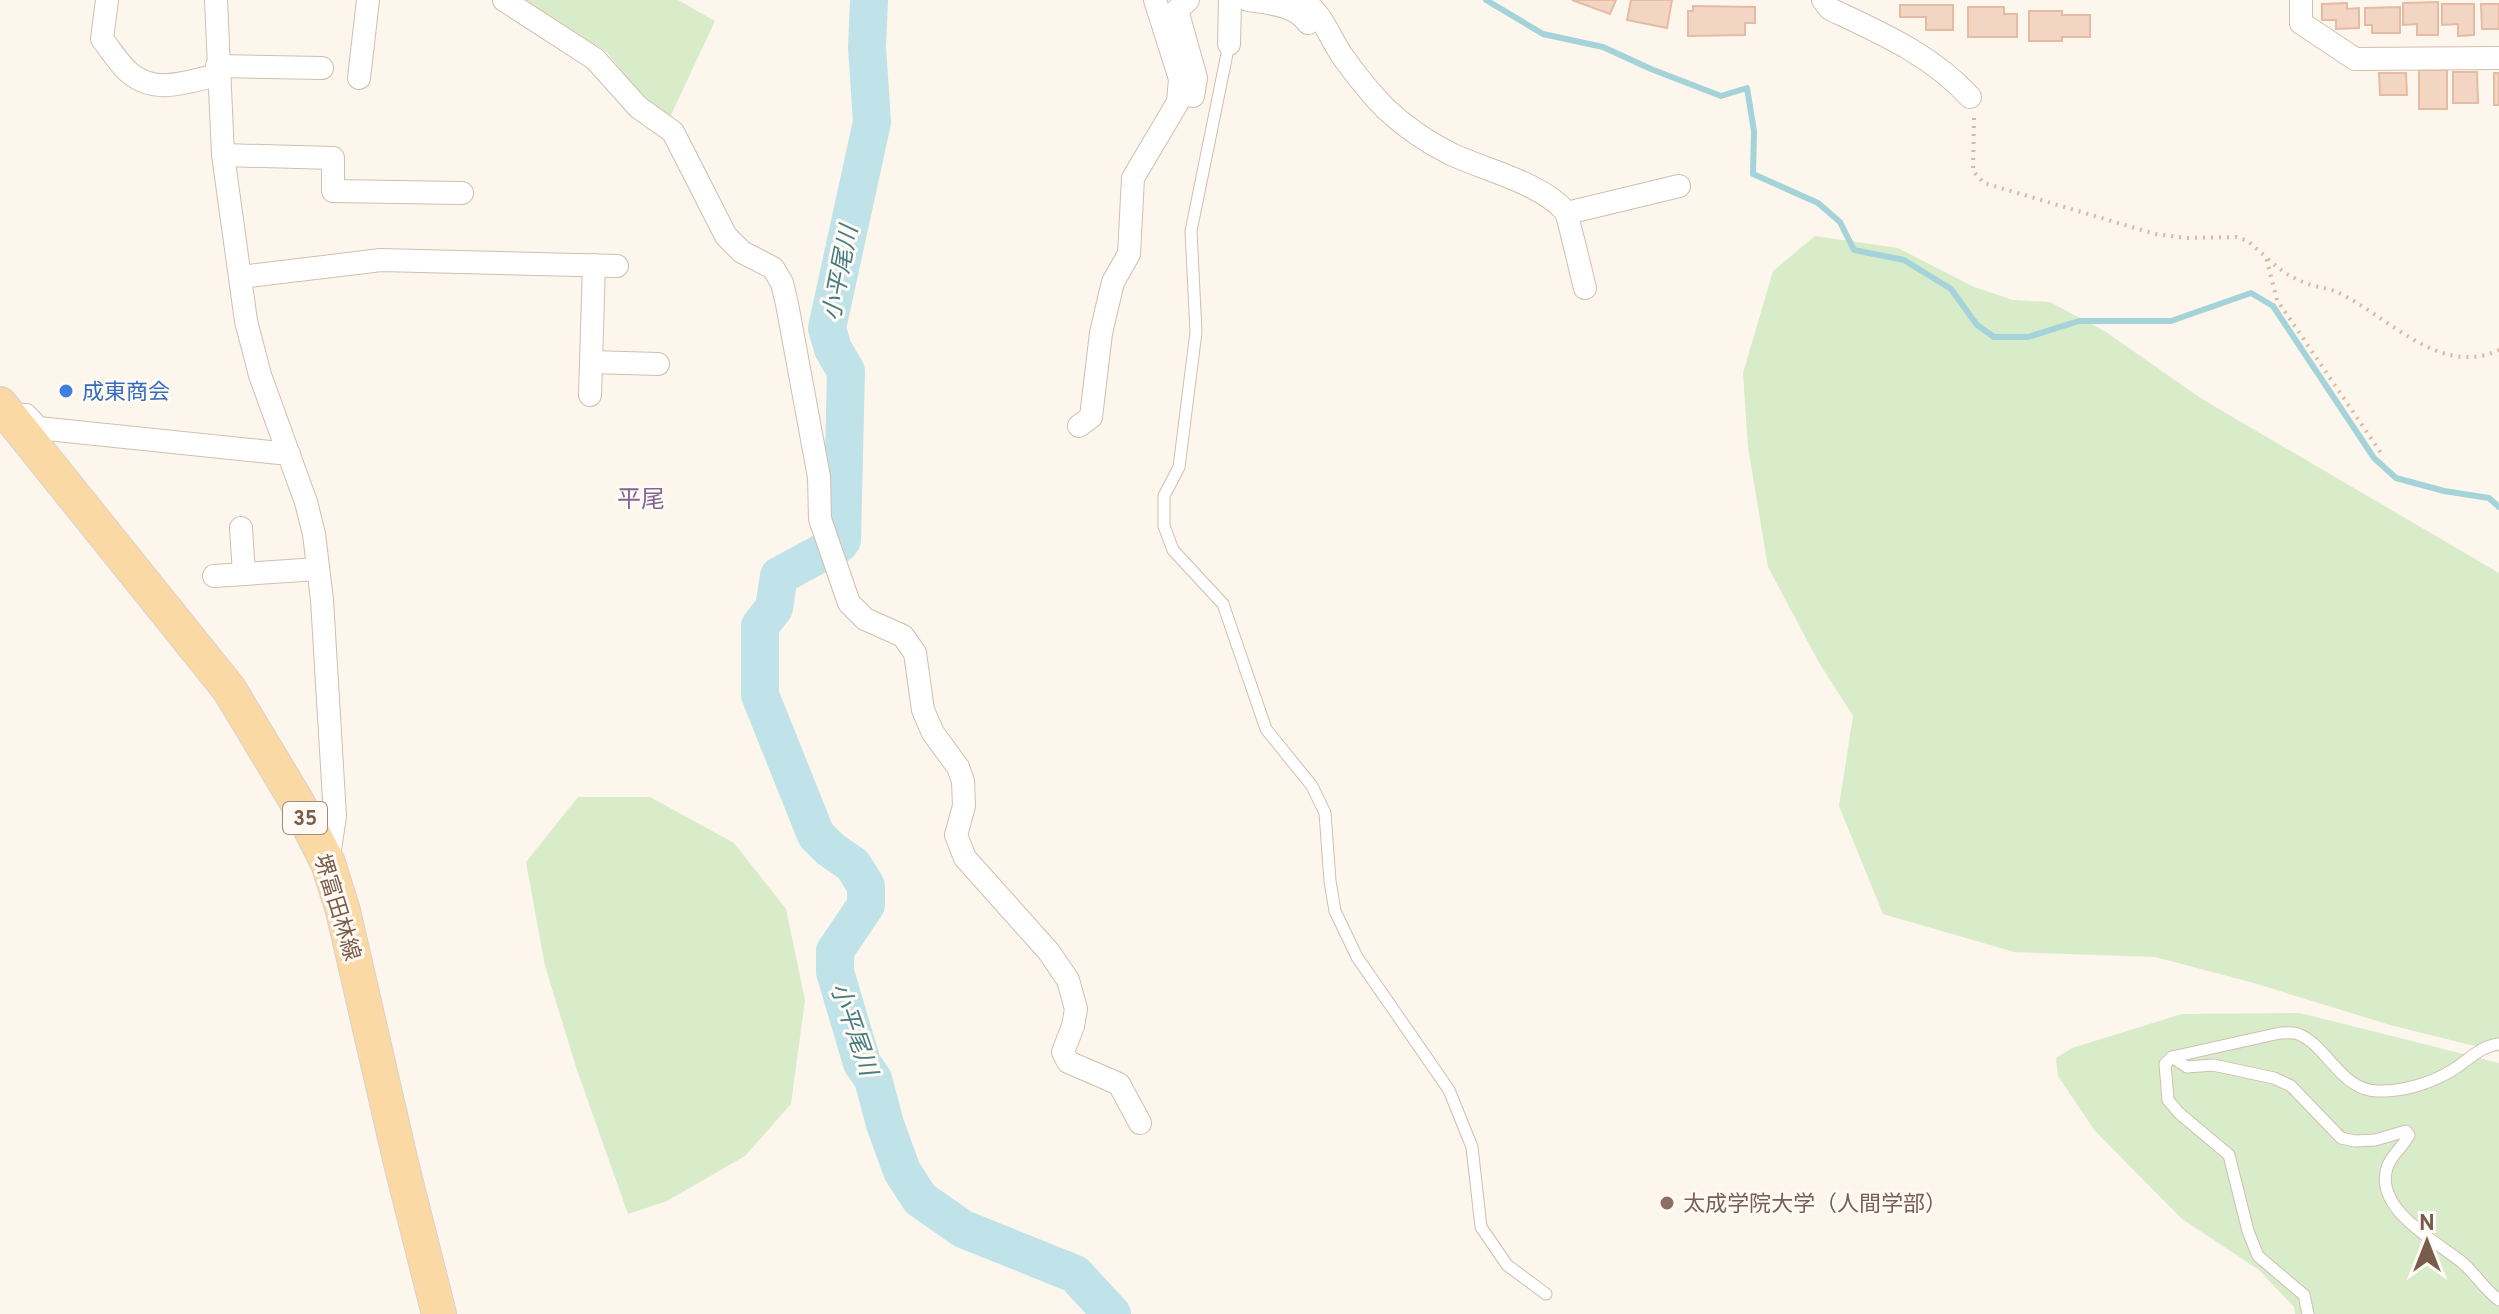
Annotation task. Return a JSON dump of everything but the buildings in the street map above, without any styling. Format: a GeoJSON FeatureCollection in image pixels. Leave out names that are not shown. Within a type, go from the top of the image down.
{"type":"FeatureCollection","features":[{"type":"Feature","properties":{"kind":"main road","name":"堺富田林線"},"geometry":{"type":"LineString","coordinates":[[6,410],[229,689],[297,802],[328,863],[343,911],[439,1314]]}},
{"type":"Feature","properties":{"kind":"street"},"geometry":{"type":"LineString","coordinates":[[107,0],[102,39],[131,74],[151,85],[166,86],[218,71],[322,68]]}},
{"type":"Feature","properties":{"kind":"street"},"geometry":{"type":"LineString","coordinates":[[216,0],[223,155],[246,321],[260,375],[309,513],[318,569],[335,816],[328,863]]}},
{"type":"Feature","properties":{"kind":"street"},"geometry":{"type":"LineString","coordinates":[[359,78],[368,0]]}},
{"type":"Feature","properties":{"kind":"street"},"geometry":{"type":"LineString","coordinates":[[504,0],[595,59],[638,107],[673,132],[726,236],[742,252],[773,268],[782,283],[819,477],[820,519],[849,603],[865,619],[903,636],[915,653],[923,710],[933,733],[958,767],[963,781],[964,806],[956,835],[965,858],[1049,952],[1068,980],[1076,1009],[1063,1052],[1068,1062],[1119,1084],[1140,1123]]}},
{"type":"Feature","properties":{"kind":"street"},"geometry":{"type":"LineString","coordinates":[[1079,426],[1091,417],[1101,333],[1113,282],[1129,254],[1133,178],[1178,102],[1180,79],[1155,0]]}},
{"type":"Feature","properties":{"kind":"street"},"geometry":{"type":"LineString","coordinates":[[1133,178],[1152,168],[1192,105],[1196,78],[1177,10],[1188,0]]}},
{"type":"Feature","properties":{"kind":"street"},"geometry":{"type":"LineString","coordinates":[[1229,44],[1230,0]]}},
{"type":"Feature","properties":{"kind":"street"},"geometry":{"type":"LineString","coordinates":[[1248,0],[1283,6],[1304,17],[1329,56],[1364,98],[1403,135],[1409,127]]}},
{"type":"Feature","properties":{"kind":"street"},"geometry":{"type":"LineString","coordinates":[[1299,0],[1307,3],[1320,18],[1341,55],[1386,109],[1448,152],[1539,191],[1567,213],[1585,288]]}},
{"type":"Feature","properties":{"kind":"street"},"geometry":{"type":"LineString","coordinates":[[1823,0],[1830,9],[1896,40],[1951,76],[1970,97]]}},
{"type":"Feature","properties":{"kind":"street"},"geometry":{"type":"LineString","coordinates":[[2301,0],[2301,23],[2355,59],[2499,58]]}},
{"type":"Feature","properties":{"kind":"street"},"geometry":{"type":"LineString","coordinates":[[223,155],[333,158],[333,191],[462,193]]}},
{"type":"Feature","properties":{"kind":"street"},"geometry":{"type":"LineString","coordinates":[[1567,213],[1679,186]]}},
{"type":"Feature","properties":{"kind":"street"},"geometry":{"type":"LineString","coordinates":[[241,277],[381,260],[617,266]]}},
{"type":"Feature","properties":{"kind":"street"},"geometry":{"type":"LineString","coordinates":[[590,395],[594,265]]}},
{"type":"Feature","properties":{"kind":"street"},"geometry":{"type":"LineString","coordinates":[[591,362],[658,364]]}},
{"type":"Feature","properties":{"kind":"street"},"geometry":{"type":"LineString","coordinates":[[6,410],[26,415],[38,428],[289,454]]}},
{"type":"Feature","properties":{"kind":"street"},"geometry":{"type":"LineString","coordinates":[[241,528],[244,574]]}},
{"type":"Feature","properties":{"kind":"street"},"geometry":{"type":"LineString","coordinates":[[214,576],[318,569]]}},
{"type":"Feature","properties":{"kind":"lane"},"geometry":{"type":"LineString","coordinates":[[1229,44],[1191,231],[1196,332],[1179,467],[1164,496],[1164,526],[1173,550],[1223,604],[1266,729],[1312,786],[1325,813],[1335,911],[1357,957],[1449,1090],[1472,1147],[1481,1227],[1507,1265],[1546,1294]]}},
{"type":"Feature","properties":{"kind":"lane"},"geometry":{"type":"LineString","coordinates":[[2308,1314],[2304,1295],[2258,1256],[2248,1231],[2229,1155],[2168,1100],[2165,1064],[2172,1057],[2280,1033],[2297,1034],[2315,1046],[2345,1078],[2376,1092],[2412,1087],[2436,1078],[2477,1052],[2499,1044]]}},
{"type":"Feature","properties":{"kind":"lane"},"geometry":{"type":"LineString","coordinates":[[2172,1057],[2187,1067],[2213,1065],[2274,1078],[2291,1086],[2341,1138],[2375,1140],[2406,1131],[2409,1135],[2389,1161],[2385,1174],[2397,1208],[2409,1223],[2464,1264],[2499,1300]]}},
{"type":"Feature","properties":{"kind":"path"},"geometry":{"type":"LineString","coordinates":[[1970,97],[1975,107],[1973,171],[1984,183],[2155,234],[2186,238],[2236,237],[2248,241],[2286,274],[2337,292],[2404,335],[2433,349],[2464,356],[2488,355],[2499,350]]}},
{"type":"Feature","properties":{"kind":"path"},"geometry":{"type":"LineString","coordinates":[[2266,257],[2277,300],[2381,453]]}},
{"type":"Feature","properties":{"kind":"green space"},"geometry":{"type":"Polygon","coordinates":[[[522,0],[678,0],[715,21],[670,117],[640,96],[607,52],[522,0]]]}},
{"type":"Feature","properties":{"kind":"green space"},"geometry":{"type":"Polygon","coordinates":[[[1815,236],[1898,248],[1974,287],[2013,300],[2050,302],[2106,332],[2202,399],[2499,573],[2499,1052],[2390,1025],[2254,983],[2155,957],[2014,952],[1883,914],[1839,806],[1853,716],[1818,661],[1768,567],[1748,447],[1743,373],[1773,271],[1815,236]]]}},
{"type":"Feature","properties":{"kind":"green space"},"geometry":{"type":"Polygon","coordinates":[[[578,797],[650,797],[734,843],[786,909],[805,1000],[791,1104],[745,1156],[667,1201],[628,1214],[577,1070],[545,966],[526,862],[578,797]]]}},
{"type":"Feature","properties":{"kind":"green space"},"geometry":{"type":"Polygon","coordinates":[[[2300,1013],[2499,1063],[2499,1314],[2295,1314],[2294,1307],[2259,1270],[2182,1219],[2095,1131],[2058,1076],[2056,1058],[2072,1048],[2182,1014],[2300,1013]]]}},
{"type":"Feature","properties":{"kind":"waterway","name":"小平尾川"},"geometry":{"type":"LineString","coordinates":[[839,544],[842,540],[846,371],[833,349],[827,328],[872,122],[867,47],[869,0]]}},
{"type":"Feature","properties":{"kind":"waterway"},"geometry":{"type":"LineString","coordinates":[[1486,0],[1543,34],[1603,47],[1721,96],[1747,88],[1754,131],[1753,174],[1818,203],[1840,222],[1854,250],[1904,260],[1951,289],[1977,325],[1994,337],[2028,337],[2079,321],[2171,321],[2251,293],[2273,306],[2374,458],[2396,478],[2444,491],[2489,498],[2499,507]]}},
{"type":"Feature","properties":{"kind":"waterway","name":"小平尾川"},"geometry":{"type":"LineString","coordinates":[[825,551],[779,576],[774,608],[760,626],[760,695],[816,835],[853,865],[866,886],[866,905],[835,951],[835,972],[862,1063],[873,1079],[902,1171],[920,1199],[963,1229],[1075,1274],[1112,1314]]}},
{"type":"Feature","properties":{"kind":"place","name":"成東商会"},"geometry":{"type":"Point","coordinates":[66,391]}},
{"type":"Feature","properties":{"kind":"place","name":"太成学院大学（人間学部）"},"geometry":{"type":"Point","coordinates":[1667,1203]}},
{"type":"Feature","properties":{"kind":"district","name":"平尾"},"geometry":{"type":"Point","coordinates":[641,499]}}]}
